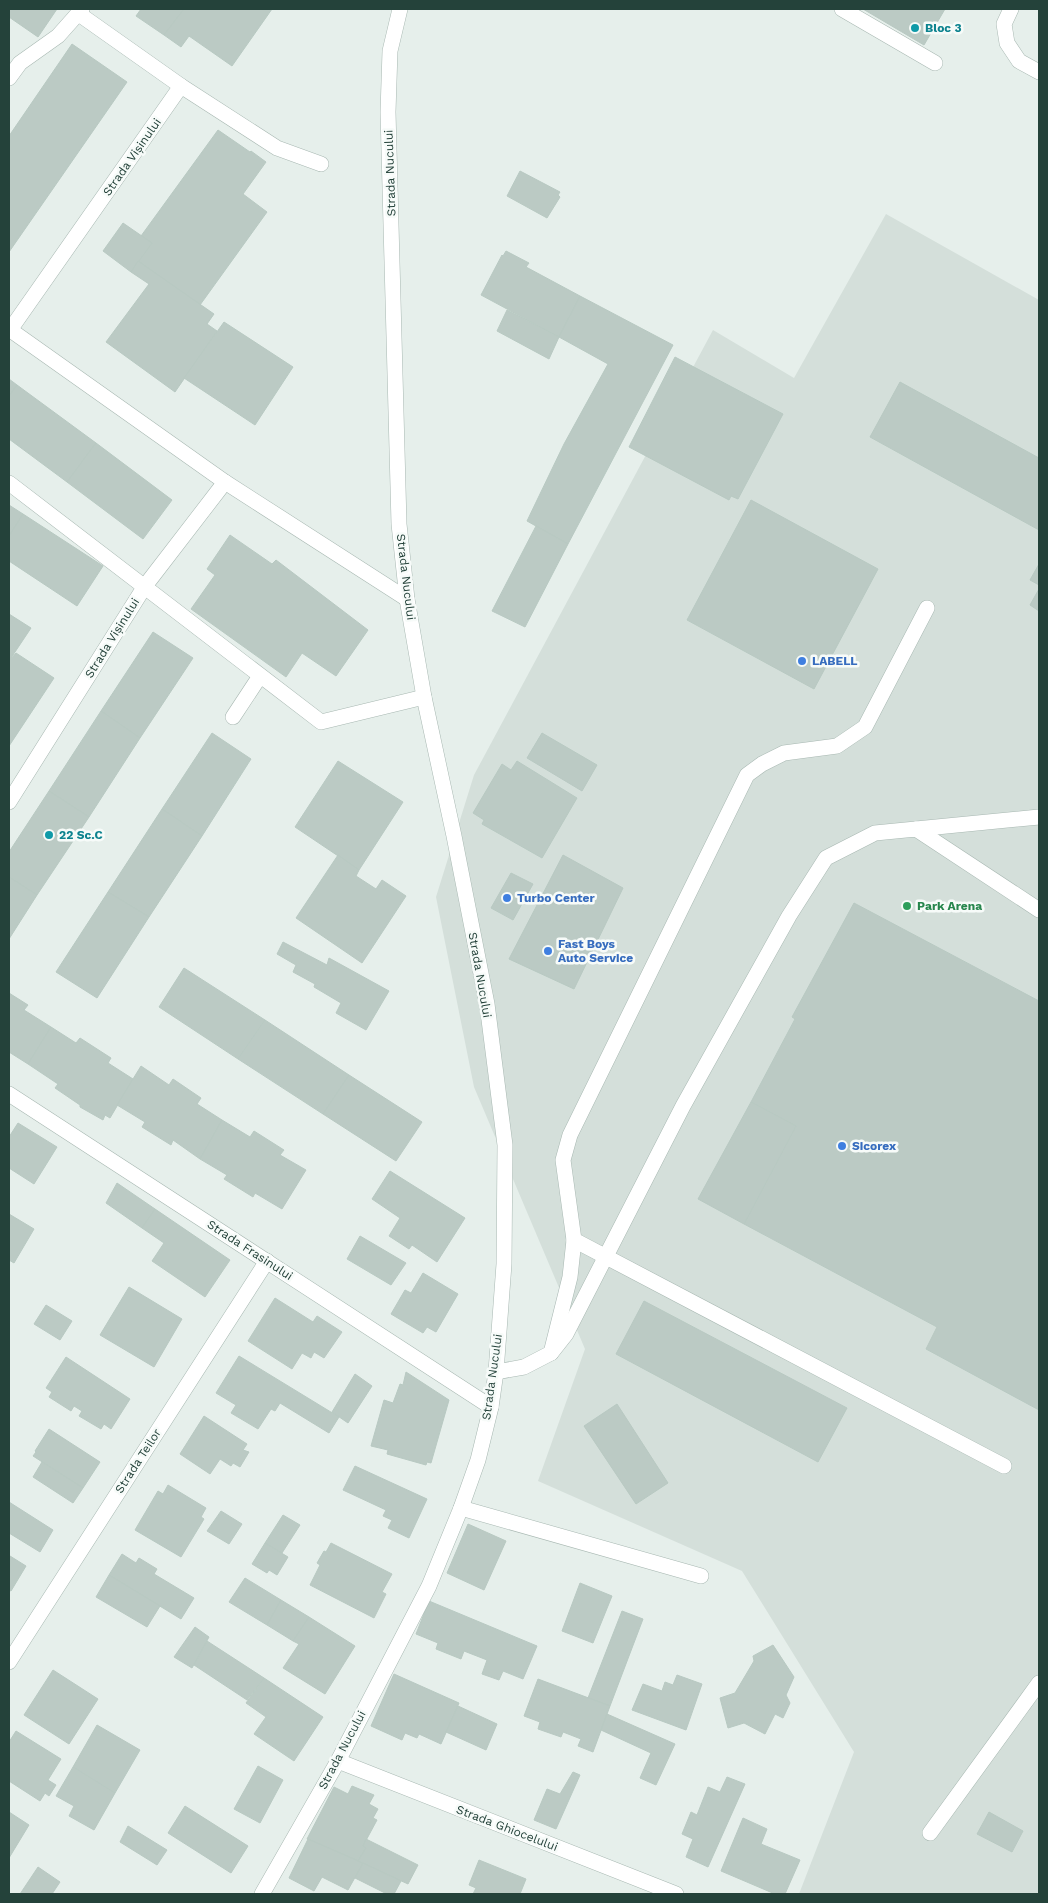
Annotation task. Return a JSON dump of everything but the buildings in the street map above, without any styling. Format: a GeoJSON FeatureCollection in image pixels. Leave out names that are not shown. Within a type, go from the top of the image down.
{"type":"FeatureCollection","features":[{"type":"Feature","properties":{"kind":"street","name":"Strada Nucului"},"geometry":{"type":"LineString","coordinates":[[262,1894],[338,1761],[429,1586],[461,1508],[478,1460],[491,1407],[496,1372],[504,1264],[506,1145],[487,1004],[424,697],[408,598],[399,524],[388,112],[390,51],[400,9]]}},
{"type":"Feature","properties":{"kind":"street"},"geometry":{"type":"LineString","coordinates":[[842,9],[935,63]]}},
{"type":"Feature","properties":{"kind":"street"},"geometry":{"type":"LineString","coordinates":[[1010,9],[1004,24],[1007,43],[1019,61],[1039,72]]}},
{"type":"Feature","properties":{"kind":"street"},"geometry":{"type":"LineString","coordinates":[[9,78],[20,63],[58,36],[80,11],[181,86],[276,148],[321,164]]}},
{"type":"Feature","properties":{"kind":"street","name":"Strada Vișinului"},"geometry":{"type":"LineString","coordinates":[[181,86],[10,330],[225,482],[408,598]]}},
{"type":"Feature","properties":{"kind":"street","name":"Strada Vișinului"},"geometry":{"type":"LineString","coordinates":[[9,802],[145,586],[225,482]]}},
{"type":"Feature","properties":{"kind":"street"},"geometry":{"type":"LineString","coordinates":[[9,483],[321,722],[424,697]]}},
{"type":"Feature","properties":{"kind":"street"},"geometry":{"type":"LineString","coordinates":[[551,1353],[570,1277],[574,1240],[563,1160],[570,1135],[747,775],[762,764],[784,753],[837,746],[866,727],[927,608]]}},
{"type":"Feature","properties":{"kind":"street"},"geometry":{"type":"LineString","coordinates":[[234,717],[260,676]]}},
{"type":"Feature","properties":{"kind":"street"},"geometry":{"type":"LineString","coordinates":[[496,1372],[524,1367],[551,1353],[566,1334],[684,1106],[788,916],[826,858],[875,834],[916,828],[1039,817]]}},
{"type":"Feature","properties":{"kind":"street"},"geometry":{"type":"LineString","coordinates":[[916,828],[1039,910]]}},
{"type":"Feature","properties":{"kind":"street","name":"Strada Frasinului"},"geometry":{"type":"LineString","coordinates":[[10,1097],[491,1407]]}},
{"type":"Feature","properties":{"kind":"street"},"geometry":{"type":"LineString","coordinates":[[574,1240],[1004,1466]]}},
{"type":"Feature","properties":{"kind":"street","name":"Strada Teilor"},"geometry":{"type":"LineString","coordinates":[[9,1662],[267,1261]]}},
{"type":"Feature","properties":{"kind":"street"},"geometry":{"type":"LineString","coordinates":[[461,1508],[701,1576]]}},
{"type":"Feature","properties":{"kind":"street"},"geometry":{"type":"LineString","coordinates":[[930,1833],[1039,1682]]}},
{"type":"Feature","properties":{"kind":"street","name":"Strada Ghiocelului"},"geometry":{"type":"LineString","coordinates":[[338,1761],[676,1894]]}},
{"type":"Feature","properties":{"kind":"shaded area"},"geometry":{"type":"Polygon","coordinates":[[[886,214],[1039,300],[1039,1894],[799,1894],[854,1752],[742,1571],[538,1481],[585,1349],[474,1087],[436,897],[474,775],[713,330],[794,378],[886,214]]]}},
{"type":"Feature","properties":{"kind":"place","name":"Bloc 3"},"geometry":{"type":"Point","coordinates":[915,28]}},
{"type":"Feature","properties":{"kind":"place","name":"LABELL"},"geometry":{"type":"Point","coordinates":[802,661]}},
{"type":"Feature","properties":{"kind":"place","name":"22 Sc.C"},"geometry":{"type":"Point","coordinates":[49,835]}},
{"type":"Feature","properties":{"kind":"place","name":"Turbo Center"},"geometry":{"type":"Point","coordinates":[507,898]}},
{"type":"Feature","properties":{"kind":"place","name":"Park Arena"},"geometry":{"type":"Point","coordinates":[907,906]}},
{"type":"Feature","properties":{"kind":"place","name":"Fast Boys Auto Service"},"geometry":{"type":"Point","coordinates":[548,951]}},
{"type":"Feature","properties":{"kind":"place","name":"Sicorex"},"geometry":{"type":"Point","coordinates":[842,1146]}}]}
